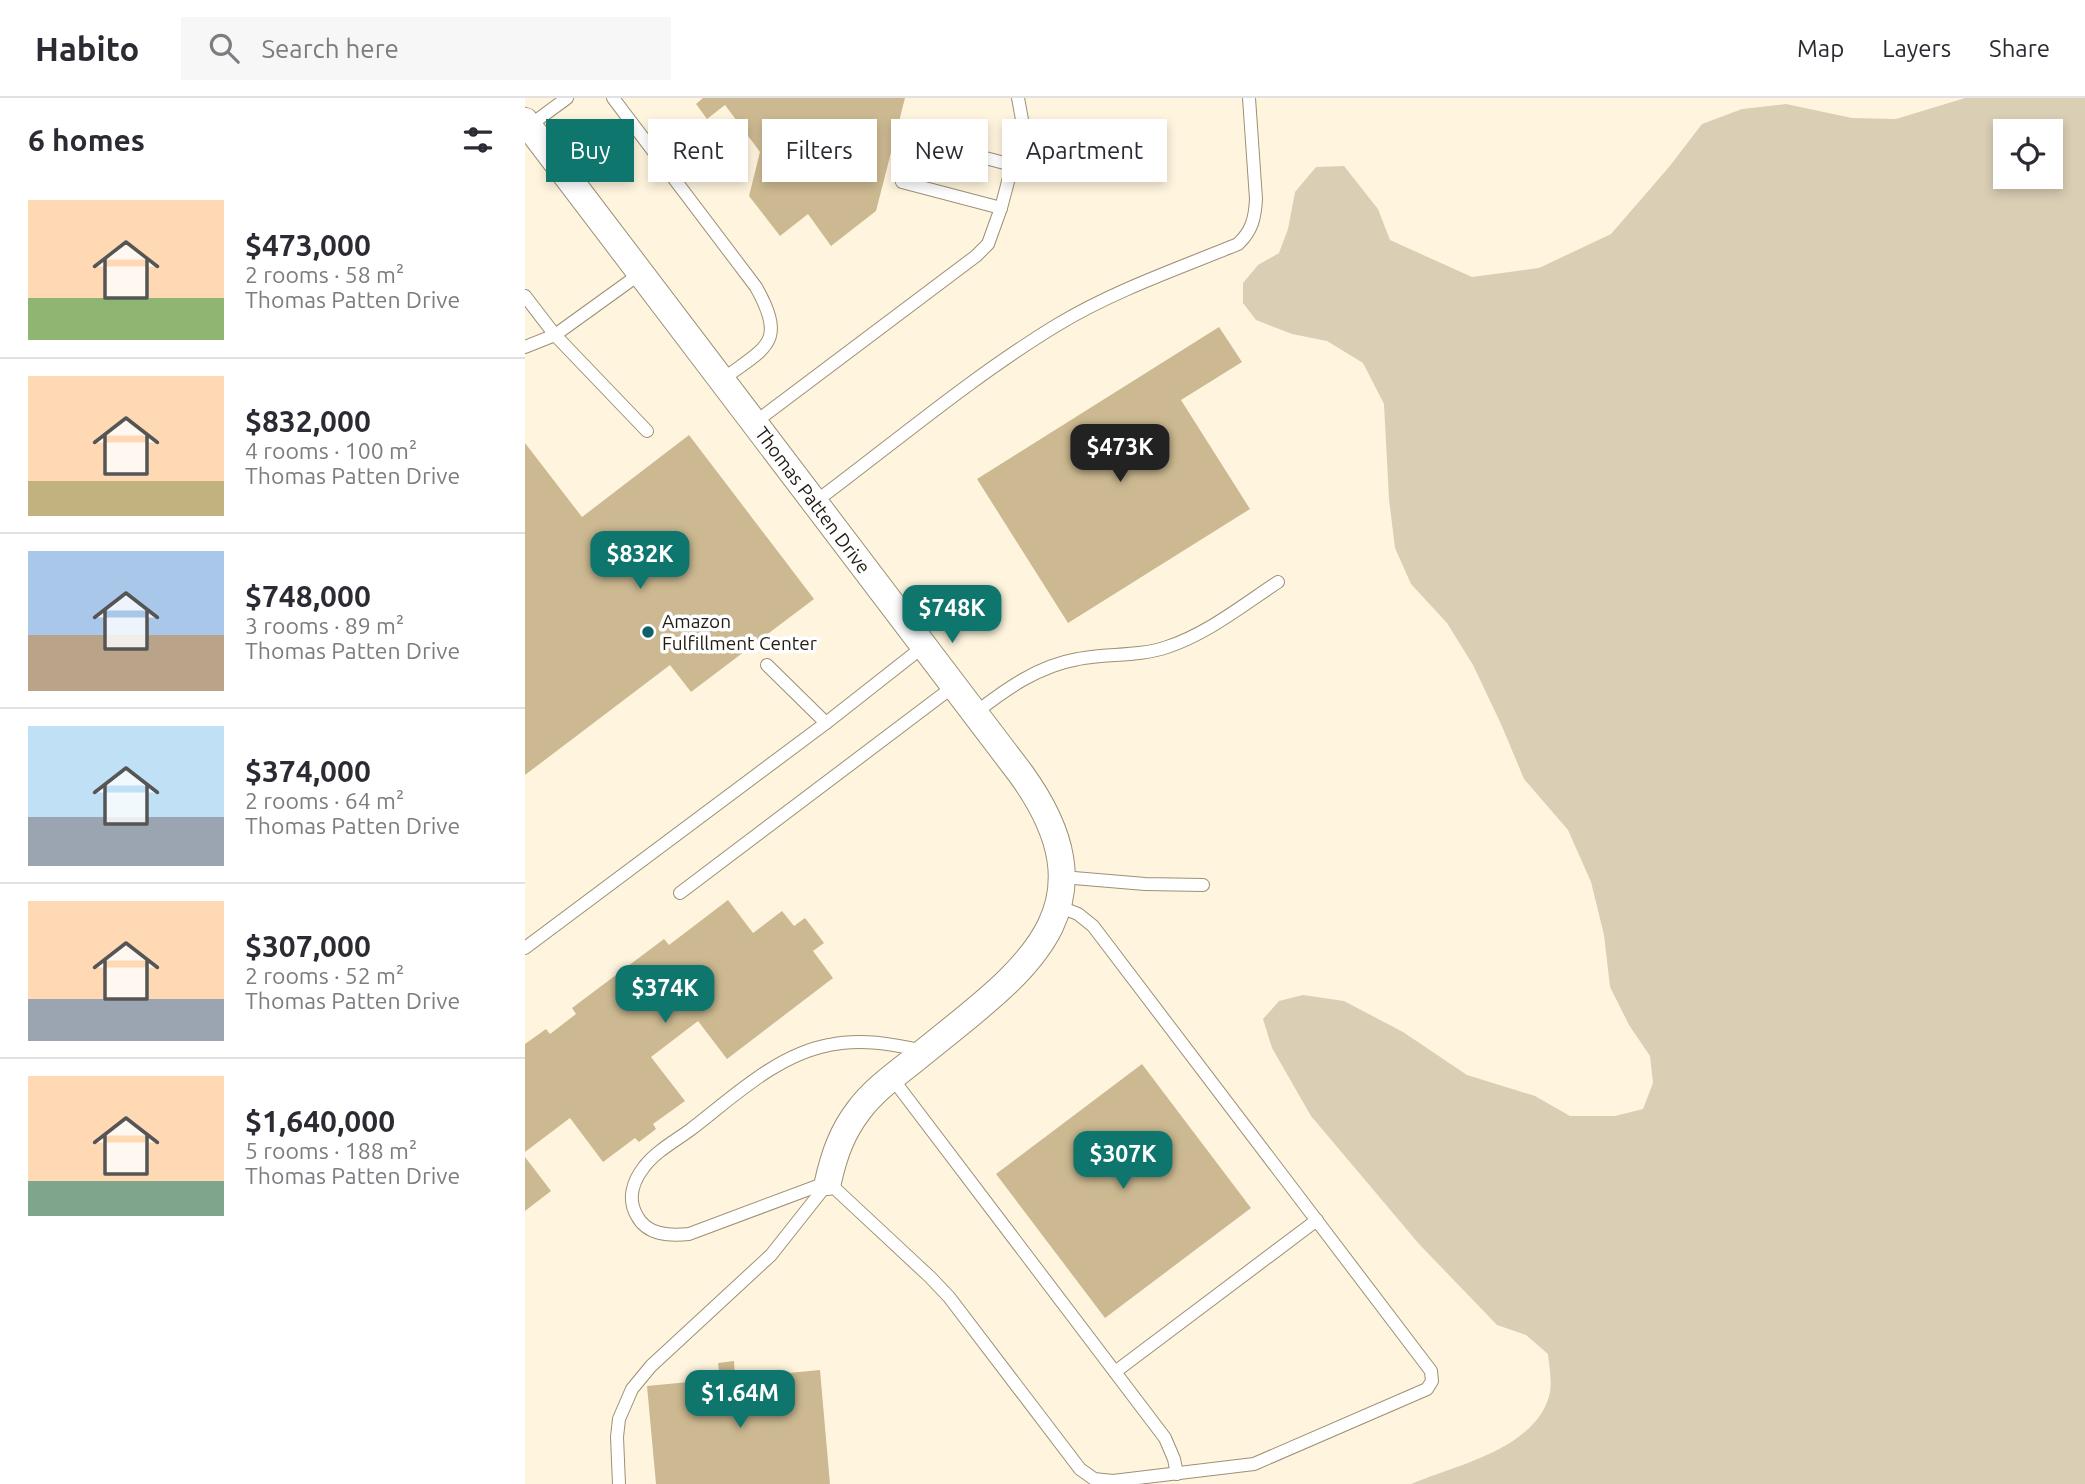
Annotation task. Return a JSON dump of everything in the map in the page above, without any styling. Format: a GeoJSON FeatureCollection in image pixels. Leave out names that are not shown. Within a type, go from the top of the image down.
{"type":"FeatureCollection","features":[{"type":"Feature","properties":{"kind":"street","name":"Thomas Patten Drive"},"geometry":{"type":"LineString","coordinates":[[527,124],[975,713],[1043,807],[1056,840],[1062,877],[1058,906],[1044,939],[1025,966],[860,1108],[839,1143],[828,1182]]}},
{"type":"Feature","properties":{"kind":"lane"},"geometry":{"type":"LineString","coordinates":[[527,124],[567,98]]}},
{"type":"Feature","properties":{"kind":"lane"},"geometry":{"type":"LineString","coordinates":[[613,98],[756,287],[768,309],[772,334],[767,344],[722,380]]}},
{"type":"Feature","properties":{"kind":"lane"},"geometry":{"type":"LineString","coordinates":[[1018,98],[1022,119]]}},
{"type":"Feature","properties":{"kind":"lane"},"geometry":{"type":"LineString","coordinates":[[815,502],[970,386],[1059,324],[1125,291],[1238,244],[1246,236],[1255,214],[1249,98]]}},
{"type":"Feature","properties":{"kind":"lane"},"geometry":{"type":"LineString","coordinates":[[902,182],[1001,208]]}},
{"type":"Feature","properties":{"kind":"lane"},"geometry":{"type":"LineString","coordinates":[[754,423],[976,256],[988,244],[1008,182]]}},
{"type":"Feature","properties":{"kind":"lane"},"geometry":{"type":"LineString","coordinates":[[525,347],[555,335],[641,274]]}},
{"type":"Feature","properties":{"kind":"lane"},"geometry":{"type":"LineString","coordinates":[[525,296],[555,335],[647,431]]}},
{"type":"Feature","properties":{"kind":"lane"},"geometry":{"type":"LineString","coordinates":[[975,713],[1024,679],[1057,664],[1078,659],[1156,651],[1178,643],[1199,633],[1278,582]]}},
{"type":"Feature","properties":{"kind":"lane"},"geometry":{"type":"LineString","coordinates":[[525,948],[827,723],[923,646]]}},
{"type":"Feature","properties":{"kind":"lane"},"geometry":{"type":"LineString","coordinates":[[767,665],[827,723]]}},
{"type":"Feature","properties":{"kind":"lane"},"geometry":{"type":"LineString","coordinates":[[680,893],[954,686]]}},
{"type":"Feature","properties":{"kind":"lane"},"geometry":{"type":"LineString","coordinates":[[1062,877],[1145,884],[1203,885]]}},
{"type":"Feature","properties":{"kind":"lane"},"geometry":{"type":"LineString","coordinates":[[828,1182],[949,1297],[1086,1475],[1094,1479],[1113,1481],[1177,1474],[1240,1466],[1267,1459],[1427,1390],[1432,1381],[1431,1371],[1093,926],[1078,914],[1058,906]]}},
{"type":"Feature","properties":{"kind":"lane"},"geometry":{"type":"LineString","coordinates":[[828,1182],[689,1234],[656,1232],[641,1222],[632,1206],[633,1186],[650,1160],[776,1065],[810,1050],[849,1042],[880,1043],[925,1051]]}},
{"type":"Feature","properties":{"kind":"lane"},"geometry":{"type":"LineString","coordinates":[[892,1078],[1165,1438],[1177,1474]]}},
{"type":"Feature","properties":{"kind":"lane"},"geometry":{"type":"LineString","coordinates":[[619,1484],[617,1437],[622,1410],[632,1390],[651,1366],[771,1255],[828,1182]]}},
{"type":"Feature","properties":{"kind":"lane"},"geometry":{"type":"LineString","coordinates":[[1115,1372],[1317,1220]]}},
{"type":"Feature","properties":{"kind":"shaded area"},"geometry":{"type":"Polygon","coordinates":[[[1965,98],[2085,98],[2085,1484],[1411,1484],[1493,1452],[1530,1427],[1543,1411],[1550,1392],[1548,1354],[1526,1335],[1497,1325],[1419,1244],[1311,1116],[1272,1048],[1263,1019],[1279,1001],[1303,995],[1344,1001],[1403,1032],[1467,1075],[1535,1096],[1570,1116],[1615,1116],[1643,1109],[1653,1083],[1650,1056],[1629,1025],[1610,987],[1604,935],[1591,882],[1568,830],[1524,779],[1473,665],[1447,623],[1411,584],[1395,548],[1389,499],[1384,404],[1363,363],[1327,341],[1292,334],[1256,320],[1243,303],[1243,283],[1258,265],[1279,253],[1288,229],[1295,192],[1316,167],[1344,166],[1378,209],[1390,240],[1472,277],[1539,268],[1611,234],[1702,124],[1742,109],[1786,104],[1852,118],[1896,119],[1965,98]]]}},
{"type":"Feature","properties":{"kind":"building"},"geometry":{"type":"Polygon","coordinates":[[[703,98],[905,98],[900,119],[891,119],[891,153],[876,211],[831,246],[808,214],[780,236],[749,196],[760,152],[748,136],[748,119],[735,119],[725,105],[707,119],[696,104],[703,98]]]}},
{"type":"Feature","properties":{"kind":"building"},"geometry":{"type":"Polygon","coordinates":[[[1219,327],[1242,362],[1181,400],[1250,509],[1068,623],[977,479],[1219,327]]]}},
{"type":"Feature","properties":{"kind":"building","name":"Amazon Fulfillment Center"},"geometry":{"type":"Polygon","coordinates":[[[689,435],[814,599],[691,692],[670,665],[525,775],[525,443],[582,517],[689,435]]]}},
{"type":"Feature","properties":{"kind":"building"},"geometry":{"type":"Polygon","coordinates":[[[728,900],[753,933],[782,911],[794,926],[805,918],[824,943],[813,951],[833,978],[727,1059],[698,1021],[651,1057],[685,1101],[653,1124],[656,1129],[639,1142],[635,1138],[603,1162],[570,1118],[525,1152],[525,1044],[546,1029],[550,1034],[576,1014],[572,1008],[664,939],[669,945],[728,900]]]}},
{"type":"Feature","properties":{"kind":"building"},"geometry":{"type":"Polygon","coordinates":[[[1142,1064],[1251,1208],[1105,1318],[996,1174],[1142,1064]]]}},
{"type":"Feature","properties":{"kind":"building"},"geometry":{"type":"Polygon","coordinates":[[[525,1157],[551,1191],[525,1211],[525,1157]]]}},
{"type":"Feature","properties":{"kind":"building"},"geometry":{"type":"Polygon","coordinates":[[[734,1361],[735,1378],[820,1370],[830,1484],[656,1484],[647,1386],[720,1379],[718,1363],[734,1361]]]}},
{"type":"Feature","properties":{"kind":"place","name":"Amazon Fulfillment Center"},"geometry":{"type":"Point","coordinates":[648,632]}}]}
